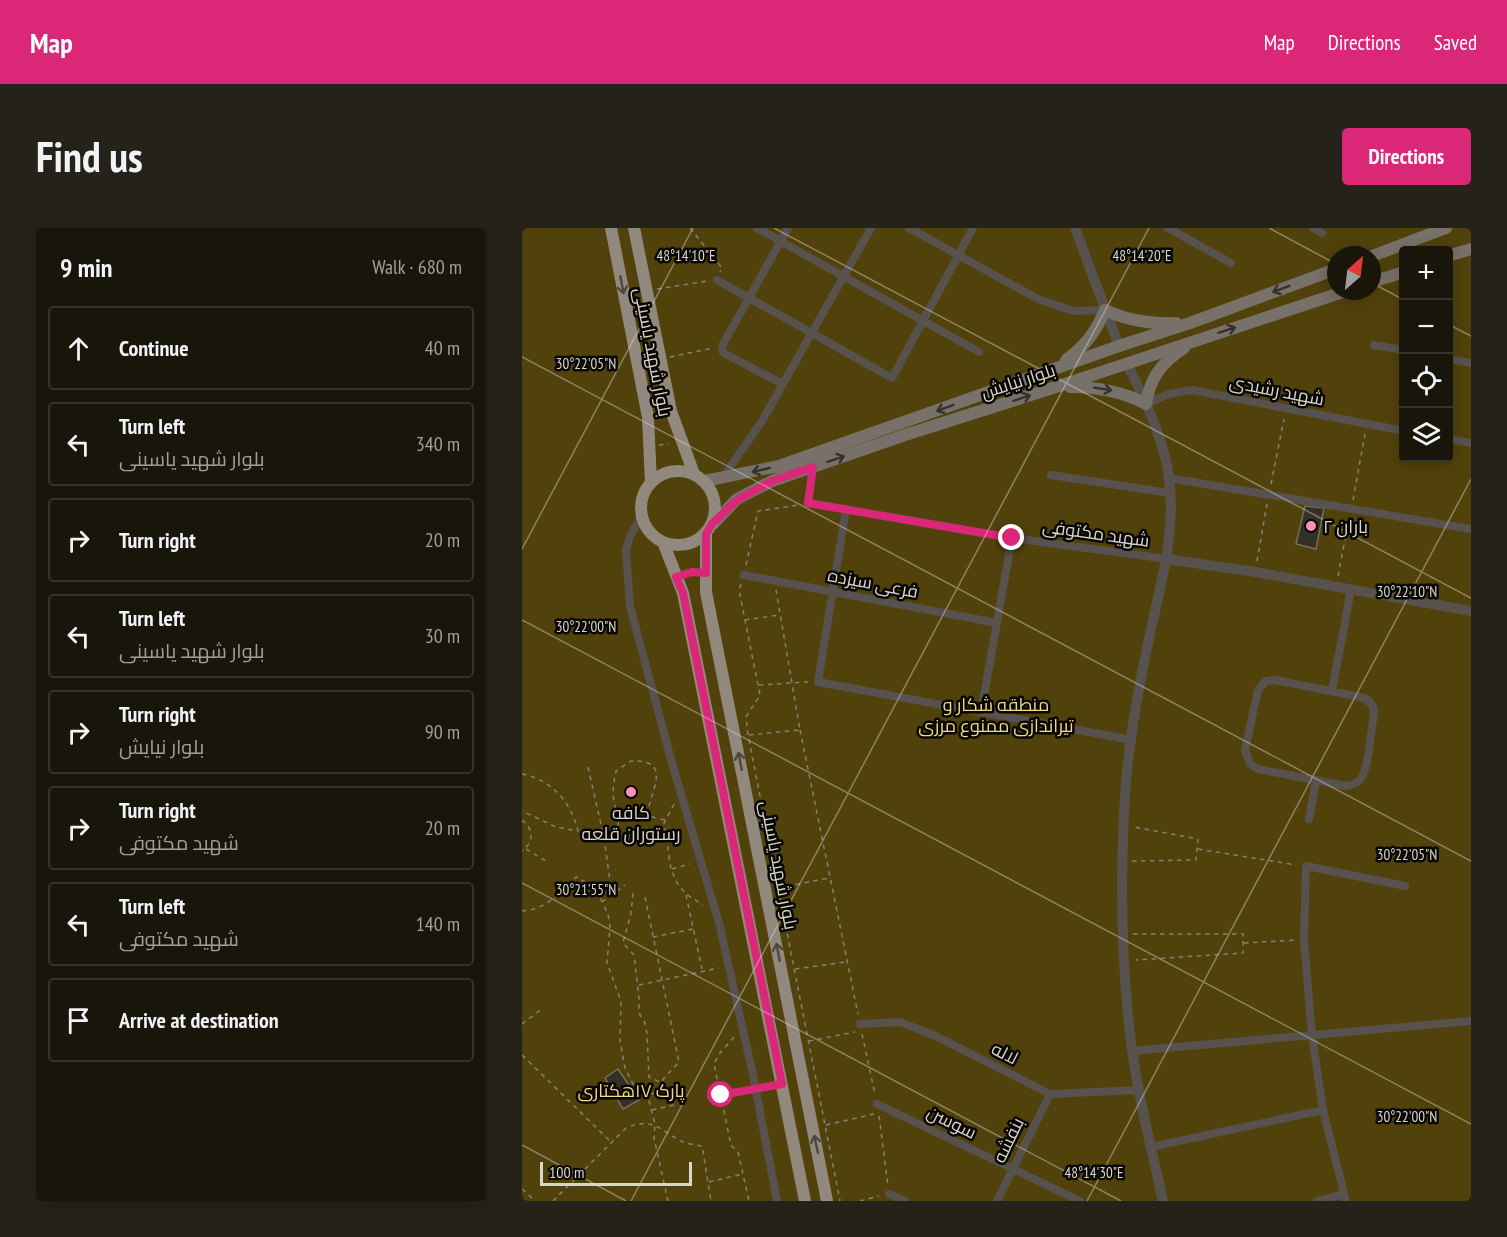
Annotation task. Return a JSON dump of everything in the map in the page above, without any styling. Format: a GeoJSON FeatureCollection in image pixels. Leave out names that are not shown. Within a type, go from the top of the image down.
{"type":"FeatureCollection","features":[{"type":"Feature","properties":{"kind":"main road","name":"بلوار شهید یاسینی"},"geometry":{"type":"LineString","coordinates":[[611,228],[648,417],[651,483]]}},
{"type":"Feature","properties":{"kind":"main road","name":"بلوار شهید یاسینی"},"geometry":{"type":"LineString","coordinates":[[634,228],[671,411],[699,478]]}},
{"type":"Feature","properties":{"kind":"main road"},"geometry":{"type":"LineString","coordinates":[[1381,253],[1446,228]]}},
{"type":"Feature","properties":{"kind":"main road"},"geometry":{"type":"LineString","coordinates":[[1453,255],[1471,249]]}},
{"type":"Feature","properties":{"kind":"main road","name":"بلوار نیایش"},"geometry":{"type":"LineString","coordinates":[[699,478],[723,477],[779,466],[876,439],[1049,371],[1190,323],[1327,272]]}},
{"type":"Feature","properties":{"kind":"main road"},"geometry":{"type":"LineString","coordinates":[[1381,279],[1399,274]]}},
{"type":"Feature","properties":{"kind":"main road","name":"بلوار نیایش"},"geometry":{"type":"LineString","coordinates":[[902,430],[1056,387],[1327,297]]}},
{"type":"Feature","properties":{"kind":"main road"},"geometry":{"type":"LineString","coordinates":[[1049,371],[1084,347],[1099,327],[1105,310],[1135,321],[1164,324],[1190,323]]}},
{"type":"Feature","properties":{"kind":"main road"},"geometry":{"type":"LineString","coordinates":[[1056,387],[1100,388],[1132,396],[1146,404],[1154,376],[1176,353],[1196,340]]}},
{"type":"Feature","properties":{"kind":"main road","name":"بلوار نیایش"},"geometry":{"type":"LineString","coordinates":[[709,529],[737,500],[772,481],[813,467],[876,439]]}},
{"type":"Feature","properties":{"kind":"main road"},"geometry":{"type":"LineString","coordinates":[[683,471],[699,478],[711,490],[716,501],[716,513],[709,529],[697,541],[686,545],[674,546],[653,536],[645,526],[641,504],[644,492],[651,483],[671,472],[683,471]]}},
{"type":"Feature","properties":{"kind":"main road","name":"بلوار شهید یاسینی"},"geometry":{"type":"LineString","coordinates":[[709,529],[706,591],[772,889],[827,1201]]}},
{"type":"Feature","properties":{"kind":"main road"},"geometry":{"type":"LineString","coordinates":[[663,542],[683,593],[806,1201]]}},
{"type":"Feature","properties":{"kind":"street"},"geometry":{"type":"LineString","coordinates":[[757,228],[979,352]]}},
{"type":"Feature","properties":{"kind":"street"},"geometry":{"type":"LineString","coordinates":[[783,384],[727,355],[723,352],[722,346],[788,228]]}},
{"type":"Feature","properties":{"kind":"street"},"geometry":{"type":"LineString","coordinates":[[723,477],[762,421],[871,228]]}},
{"type":"Feature","properties":{"kind":"street"},"geometry":{"type":"LineString","coordinates":[[909,228],[1038,299],[1073,311],[1105,310]]}},
{"type":"Feature","properties":{"kind":"street"},"geometry":{"type":"LineString","coordinates":[[717,280],[892,378],[973,228]]}},
{"type":"Feature","properties":{"kind":"street"},"geometry":{"type":"LineString","coordinates":[[1075,228],[1119,346]]}},
{"type":"Feature","properties":{"kind":"street"},"geometry":{"type":"LineString","coordinates":[[1168,228],[1231,263]]}},
{"type":"Feature","properties":{"kind":"street"},"geometry":{"type":"LineString","coordinates":[[1313,228],[1322,233]]}},
{"type":"Feature","properties":{"kind":"street"},"geometry":{"type":"LineString","coordinates":[[1374,345],[1399,349]]}},
{"type":"Feature","properties":{"kind":"street"},"geometry":{"type":"LineString","coordinates":[[1453,360],[1471,363]]}},
{"type":"Feature","properties":{"kind":"street"},"geometry":{"type":"LineString","coordinates":[[1127,363],[1160,440],[1170,493],[1167,559],[1147,648],[1125,794],[1123,861],[1124,961],[1132,1051],[1163,1201]]}},
{"type":"Feature","properties":{"kind":"street","name":"شهید رشیدی"},"geometry":{"type":"LineString","coordinates":[[1146,404],[1168,394],[1192,390],[1399,430]]}},
{"type":"Feature","properties":{"kind":"street"},"geometry":{"type":"LineString","coordinates":[[1453,440],[1471,444]]}},
{"type":"Feature","properties":{"kind":"street"},"geometry":{"type":"LineString","coordinates":[[808,503],[813,467]]}},
{"type":"Feature","properties":{"kind":"street"},"geometry":{"type":"LineString","coordinates":[[1051,475],[1170,493]]}},
{"type":"Feature","properties":{"kind":"street"},"geometry":{"type":"LineString","coordinates":[[1169,478],[1471,529]]}},
{"type":"Feature","properties":{"kind":"street","name":"شهید مکتوفی"},"geometry":{"type":"LineString","coordinates":[[808,503],[1012,538],[1167,559]]}},
{"type":"Feature","properties":{"kind":"street"},"geometry":{"type":"LineString","coordinates":[[846,509],[818,682],[1132,740]]}},
{"type":"Feature","properties":{"kind":"street"},"geometry":{"type":"LineString","coordinates":[[642,515],[630,536],[626,550],[630,606],[682,798],[717,916],[777,1201]]}},
{"type":"Feature","properties":{"kind":"street"},"geometry":{"type":"LineString","coordinates":[[981,712],[1012,538]]}},
{"type":"Feature","properties":{"kind":"street"},"geometry":{"type":"LineString","coordinates":[[1167,559],[1471,611]]}},
{"type":"Feature","properties":{"kind":"street","name":"فرعی سیزده"},"geometry":{"type":"LineString","coordinates":[[744,575],[997,623]]}},
{"type":"Feature","properties":{"kind":"street"},"geometry":{"type":"LineString","coordinates":[[1332,691],[1351,590]]}},
{"type":"Feature","properties":{"kind":"street"},"geometry":{"type":"LineString","coordinates":[[1275,680],[1332,691],[1365,698],[1372,705],[1374,714],[1364,771],[1360,780],[1351,785],[1316,780],[1258,769],[1250,764],[1245,750],[1258,690],[1263,683],[1275,680]]}},
{"type":"Feature","properties":{"kind":"street"},"geometry":{"type":"LineString","coordinates":[[1309,819],[1316,780]]}},
{"type":"Feature","properties":{"kind":"street"},"geometry":{"type":"LineString","coordinates":[[1317,1201],[1345,1198],[1323,1110],[1312,1036],[1304,940],[1306,866],[1405,886]]}},
{"type":"Feature","properties":{"kind":"street"},"geometry":{"type":"LineString","coordinates":[[1132,1051],[1471,1021]]}},
{"type":"Feature","properties":{"kind":"street","name":"لاله"},"geometry":{"type":"LineString","coordinates":[[860,1024],[900,1022],[936,1036],[1050,1094],[1139,1090]]}},
{"type":"Feature","properties":{"kind":"street","name":"بنفشه"},"geometry":{"type":"LineString","coordinates":[[997,1201],[1050,1094]]}},
{"type":"Feature","properties":{"kind":"street","name":"سوسن"},"geometry":{"type":"LineString","coordinates":[[877,1104],[1080,1201]]}},
{"type":"Feature","properties":{"kind":"street"},"geometry":{"type":"LineString","coordinates":[[1151,1147],[1323,1110]]}},
{"type":"Feature","properties":{"kind":"street"},"geometry":{"type":"LineString","coordinates":[[889,1194],[905,1201]]}},
{"type":"Feature","properties":{"kind":"path"},"geometry":{"type":"LineString","coordinates":[[647,290],[717,280],[722,268],[690,228]]}},
{"type":"Feature","properties":{"kind":"path"},"geometry":{"type":"LineString","coordinates":[[660,359],[722,346]]}},
{"type":"Feature","properties":{"kind":"path"},"geometry":{"type":"LineString","coordinates":[[650,445],[666,445],[682,441]]}},
{"type":"Feature","properties":{"kind":"path"},"geometry":{"type":"LineString","coordinates":[[808,503],[758,511],[739,590],[760,695],[746,717],[772,889],[794,969],[840,1201]]}},
{"type":"Feature","properties":{"kind":"path"},"geometry":{"type":"LineString","coordinates":[[774,581],[800,730],[860,1024]]}},
{"type":"Feature","properties":{"kind":"path"},"geometry":{"type":"LineString","coordinates":[[745,620],[780,615]]}},
{"type":"Feature","properties":{"kind":"path"},"geometry":{"type":"LineString","coordinates":[[758,686],[818,682]]}},
{"type":"Feature","properties":{"kind":"path"},"geometry":{"type":"LineString","coordinates":[[748,735],[800,730]]}},
{"type":"Feature","properties":{"kind":"path"},"geometry":{"type":"LineString","coordinates":[[604,838],[611,835],[618,827],[620,818],[614,801],[613,783],[616,771],[632,761],[648,763],[654,768],[657,779],[648,816],[665,820]]}},
{"type":"Feature","properties":{"kind":"path"},"geometry":{"type":"LineString","coordinates":[[588,767],[604,838],[612,895]]}},
{"type":"Feature","properties":{"kind":"path"},"geometry":{"type":"LineString","coordinates":[[522,774],[544,782],[560,795],[572,812],[578,831],[556,827],[522,811]]}},
{"type":"Feature","properties":{"kind":"path"},"geometry":{"type":"LineString","coordinates":[[682,798],[671,807],[665,820],[671,869],[677,883],[686,894],[717,916]]}},
{"type":"Feature","properties":{"kind":"path"},"geometry":{"type":"LineString","coordinates":[[522,820],[528,825],[532,834],[526,849],[522,851]]}},
{"type":"Feature","properties":{"kind":"path"},"geometry":{"type":"LineString","coordinates":[[1123,861],[1196,860],[1198,849],[1198,838],[1124,826]]}},
{"type":"Feature","properties":{"kind":"path"},"geometry":{"type":"LineString","coordinates":[[526,849],[549,863]]}},
{"type":"Feature","properties":{"kind":"path"},"geometry":{"type":"LineString","coordinates":[[1198,849],[1306,866]]}},
{"type":"Feature","properties":{"kind":"path"},"geometry":{"type":"LineString","coordinates":[[671,869],[700,861]]}},
{"type":"Feature","properties":{"kind":"path"},"geometry":{"type":"LineString","coordinates":[[522,911],[538,907],[553,899],[576,877],[589,884],[598,893],[608,914],[610,927],[607,963],[621,1001],[620,1041],[625,1068],[634,1086],[648,1097],[655,1124],[654,1138],[668,1201]]}},
{"type":"Feature","properties":{"kind":"path"},"geometry":{"type":"LineString","coordinates":[[772,889],[830,878]]}},
{"type":"Feature","properties":{"kind":"path"},"geometry":{"type":"LineString","coordinates":[[602,902],[625,885]]}},
{"type":"Feature","properties":{"kind":"path"},"geometry":{"type":"LineString","coordinates":[[633,893],[631,913],[623,943],[634,955],[639,1013],[645,1023],[647,1034],[649,1077],[662,1083]]}},
{"type":"Feature","properties":{"kind":"path"},"geometry":{"type":"LineString","coordinates":[[686,894],[703,971]]}},
{"type":"Feature","properties":{"kind":"path"},"geometry":{"type":"LineString","coordinates":[[645,897],[679,1062],[657,1091],[648,1097]]}},
{"type":"Feature","properties":{"kind":"path"},"geometry":{"type":"LineString","coordinates":[[653,937],[694,929]]}},
{"type":"Feature","properties":{"kind":"path"},"geometry":{"type":"LineString","coordinates":[[1123,934],[1243,934],[1243,953],[1124,961]]}},
{"type":"Feature","properties":{"kind":"path"},"geometry":{"type":"LineString","coordinates":[[1243,943],[1304,940]]}},
{"type":"Feature","properties":{"kind":"path"},"geometry":{"type":"LineString","coordinates":[[794,969],[847,962]]}},
{"type":"Feature","properties":{"kind":"path"},"geometry":{"type":"LineString","coordinates":[[638,985],[729,965]]}},
{"type":"Feature","properties":{"kind":"path"},"geometry":{"type":"LineString","coordinates":[[522,1024],[543,1008]]}},
{"type":"Feature","properties":{"kind":"path"},"geometry":{"type":"LineString","coordinates":[[742,1027],[720,1053],[714,1064],[731,1145],[738,1152],[749,1201]]}},
{"type":"Feature","properties":{"kind":"path"},"geometry":{"type":"LineString","coordinates":[[808,1041],[861,1031],[877,1104]]}},
{"type":"Feature","properties":{"kind":"path"},"geometry":{"type":"LineString","coordinates":[[522,1055],[612,1143]]}},
{"type":"Feature","properties":{"kind":"path"},"geometry":{"type":"LineString","coordinates":[[707,1097],[755,1088]]}},
{"type":"Feature","properties":{"kind":"path"},"geometry":{"type":"LineString","coordinates":[[651,1110],[674,1105]]}},
{"type":"Feature","properties":{"kind":"path"},"geometry":{"type":"LineString","coordinates":[[825,1125],[878,1113],[889,1194],[860,1201]]}},
{"type":"Feature","properties":{"kind":"path"},"geometry":{"type":"LineString","coordinates":[[553,1201],[626,1128],[637,1124],[655,1124],[683,1142],[702,1146],[711,1201]]}},
{"type":"Feature","properties":{"kind":"path"},"geometry":{"type":"LineString","coordinates":[[708,1182],[744,1174]]}},
{"type":"Feature","properties":{"kind":"path"},"geometry":{"type":"LineString","coordinates":[[522,1189],[535,1201]]}},
{"type":"Feature","properties":{"kind":"green space","name":"منطقه شکار و تیراندازی ممنوع مرزی"},"geometry":{"type":"Polygon","coordinates":[[[522,228],[1471,228],[1471,1201],[522,1201],[522,228]]]}},
{"type":"Feature","properties":{"kind":"building","name":"باران ۲"},"geometry":{"type":"Polygon","coordinates":[[[1305,506],[1324,508],[1316,549],[1296,544],[1305,506]]]}},
{"type":"Feature","properties":{"kind":"building"},"geometry":{"type":"Polygon","coordinates":[[[618,1069],[639,1100],[623,1109],[605,1078],[618,1069]]]}},
{"type":"Feature","properties":{"kind":"place","name":"باران ۲"},"geometry":{"type":"Point","coordinates":[1311,526]}},
{"type":"Feature","properties":{"kind":"place","name":"کافه رستوران قلعه"},"geometry":{"type":"Point","coordinates":[631,792]}},
{"type":"Feature","properties":{"kind":"route"},"geometry":{"type":"LineString","coordinates":[[721,1095],[782,1084],[683,593],[676,577],[692,572],[706,573],[706,534],[712,524],[737,500],[772,481],[813,467],[808,503],[1012,538]]}},
{"type":"Feature","properties":{"kind":"park label","name":"پارک ۱۷هکتاری"},"geometry":{"type":"Point","coordinates":[631,1090]}}]}
